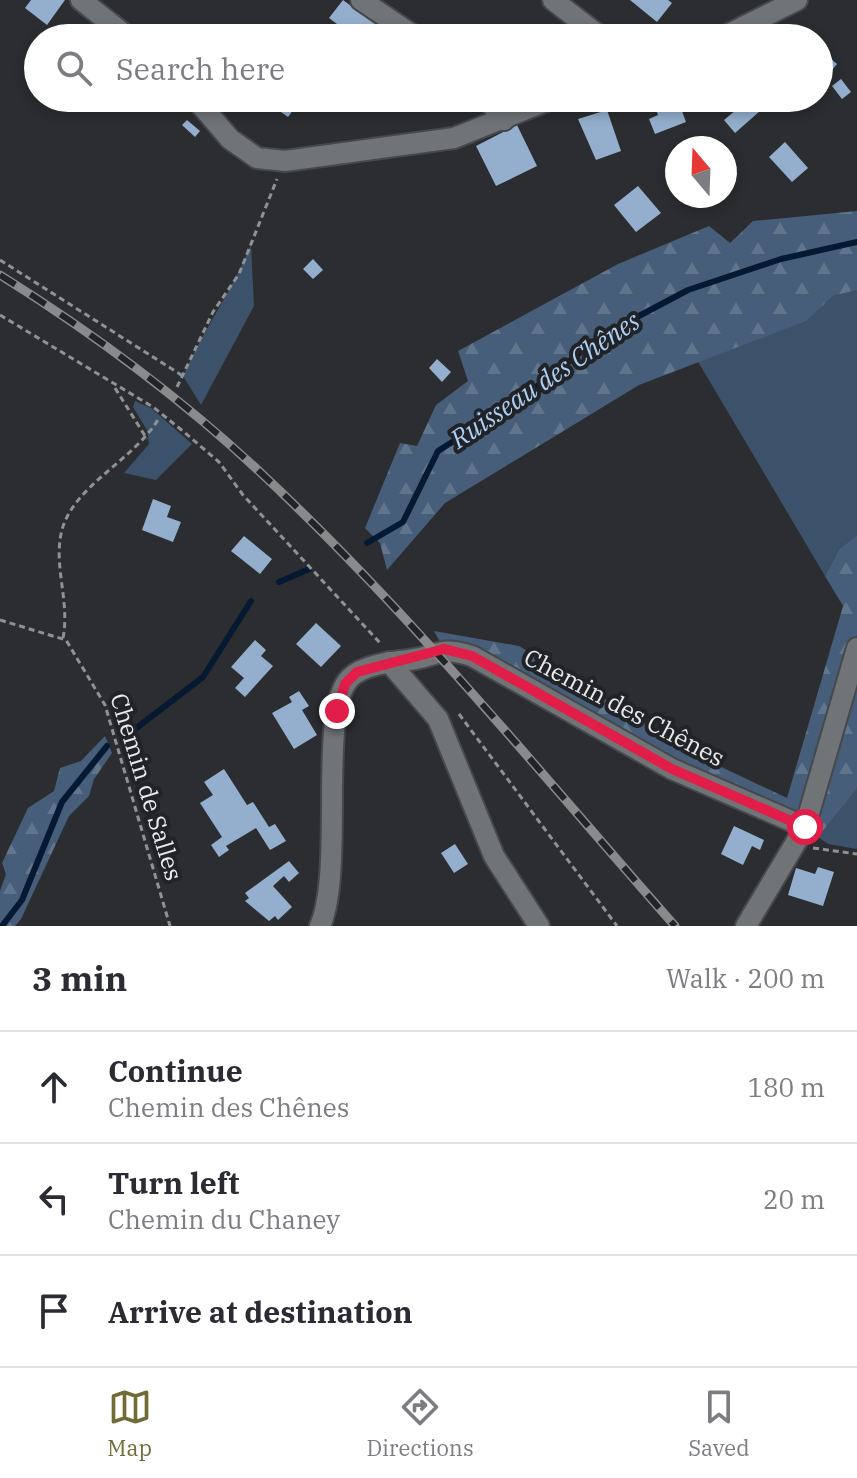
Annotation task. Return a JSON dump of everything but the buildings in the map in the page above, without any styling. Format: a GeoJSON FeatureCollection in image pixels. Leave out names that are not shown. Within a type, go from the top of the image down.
{"type":"FeatureCollection","features":[{"type":"Feature","properties":{"kind":"street"},"geometry":{"type":"LineString","coordinates":[[81,0],[111,24]]}},
{"type":"Feature","properties":{"kind":"street"},"geometry":{"type":"LineString","coordinates":[[361,0],[396,24]]}},
{"type":"Feature","properties":{"kind":"street"},"geometry":{"type":"LineString","coordinates":[[553,0],[584,24]]}},
{"type":"Feature","properties":{"kind":"street"},"geometry":{"type":"LineString","coordinates":[[749,24],[797,0]]}},
{"type":"Feature","properties":{"kind":"street"},"geometry":{"type":"LineString","coordinates":[[207,112],[230,139],[257,158],[285,161],[454,138],[522,112]]}},
{"type":"Feature","properties":{"kind":"street"},"geometry":{"type":"LineString","coordinates":[[497,112],[504,120]]}},
{"type":"Feature","properties":{"kind":"street"},"geometry":{"type":"LineString","coordinates":[[746,926],[801,832],[857,648]]}},
{"type":"Feature","properties":{"kind":"street","name":"Chemin des Chênes"},"geometry":{"type":"LineString","coordinates":[[320,926],[328,902],[333,857],[339,698],[345,684],[357,672],[383,660],[414,660],[444,649],[472,656],[672,769],[801,832]]}},
{"type":"Feature","properties":{"kind":"street"},"geometry":{"type":"LineString","coordinates":[[383,660],[438,719],[494,856],[539,926]]}},
{"type":"Feature","properties":{"kind":"path"},"geometry":{"type":"LineString","coordinates":[[177,387],[213,312],[239,274],[267,199]]}},
{"type":"Feature","properties":{"kind":"path"},"geometry":{"type":"LineString","coordinates":[[0,260],[183,376]]}},
{"type":"Feature","properties":{"kind":"path"},"geometry":{"type":"LineString","coordinates":[[0,315],[114,387],[153,407],[219,462],[243,495],[383,646],[383,660]]}},
{"type":"Feature","properties":{"kind":"path"},"geometry":{"type":"LineString","coordinates":[[114,387],[147,439]]}},
{"type":"Feature","properties":{"kind":"path"},"geometry":{"type":"LineString","coordinates":[[0,620],[63,638],[66,603],[58,557],[68,512],[81,496],[147,439],[159,418]]}},
{"type":"Feature","properties":{"kind":"path","name":"Chemin de Salles"},"geometry":{"type":"LineString","coordinates":[[63,638],[72,647],[105,705],[144,848],[170,926]]}},
{"type":"Feature","properties":{"kind":"path"},"geometry":{"type":"LineString","coordinates":[[453,706],[617,926]]}},
{"type":"Feature","properties":{"kind":"path"},"geometry":{"type":"LineString","coordinates":[[801,832],[807,847],[857,854]]}},
{"type":"Feature","properties":{"kind":"shaded area"},"geometry":{"type":"Polygon","coordinates":[[[251,244],[254,306],[201,405],[183,376],[251,244]]]}},
{"type":"Feature","properties":{"kind":"shaded area"},"geometry":{"type":"Polygon","coordinates":[[[857,290],[857,535],[839,549],[825,576],[697,360],[805,321],[833,296],[857,290]]]}},
{"type":"Feature","properties":{"kind":"shaded area"},"geometry":{"type":"Polygon","coordinates":[[[135,401],[151,408],[192,444],[156,480],[124,473],[149,444],[147,430],[133,407],[135,401]]]}},
{"type":"Feature","properties":{"kind":"shaded area"},"geometry":{"type":"Polygon","coordinates":[[[857,789],[857,849],[828,844],[818,837],[857,789]]]}},
{"type":"Feature","properties":{"kind":"green space"},"geometry":{"type":"Polygon","coordinates":[[[857,211],[857,290],[833,296],[806,321],[639,385],[445,503],[387,570],[380,543],[365,528],[400,443],[417,446],[436,405],[468,381],[458,351],[618,264],[709,226],[730,243],[753,221],[857,211]]]}},
{"type":"Feature","properties":{"kind":"green space"},"geometry":{"type":"Polygon","coordinates":[[[857,535],[857,789],[818,837],[672,769],[444,649],[434,631],[519,646],[698,756],[787,798],[843,606],[825,576],[839,549],[857,535]]]}},
{"type":"Feature","properties":{"kind":"green space"},"geometry":{"type":"Polygon","coordinates":[[[105,736],[112,753],[94,779],[89,796],[69,816],[21,919],[15,926],[0,926],[0,891],[6,874],[2,863],[28,808],[54,791],[60,768],[81,761],[105,736]]]}},
{"type":"Feature","properties":{"kind":"waterway","name":"Ruisseau des Chênes"},"geometry":{"type":"LineString","coordinates":[[367,543],[403,522],[438,451],[519,400],[603,335],[688,290],[781,259],[857,242]]}},
{"type":"Feature","properties":{"kind":"waterway","name":"Ruisseau des Chênes"},"geometry":{"type":"LineString","coordinates":[[279,582],[309,569]]}},
{"type":"Feature","properties":{"kind":"waterway","name":"Ruisseau des Chênes"},"geometry":{"type":"LineString","coordinates":[[130,733],[203,677],[251,601]]}},
{"type":"Feature","properties":{"kind":"waterway","name":"Ruisseau des Chênes"},"geometry":{"type":"LineString","coordinates":[[2,926],[22,900],[62,802],[107,746]]}},
{"type":"Feature","properties":{"kind":"railway"},"geometry":{"type":"LineString","coordinates":[[0,275],[69,320],[200,419],[316,526],[422,637],[675,926]]}},
{"type":"Feature","properties":{"kind":"route"},"geometry":{"type":"LineString","coordinates":[[337,711],[345,684],[357,672],[389,662],[414,660],[444,649],[458,652],[517,680],[672,769],[805,827]]}}]}
